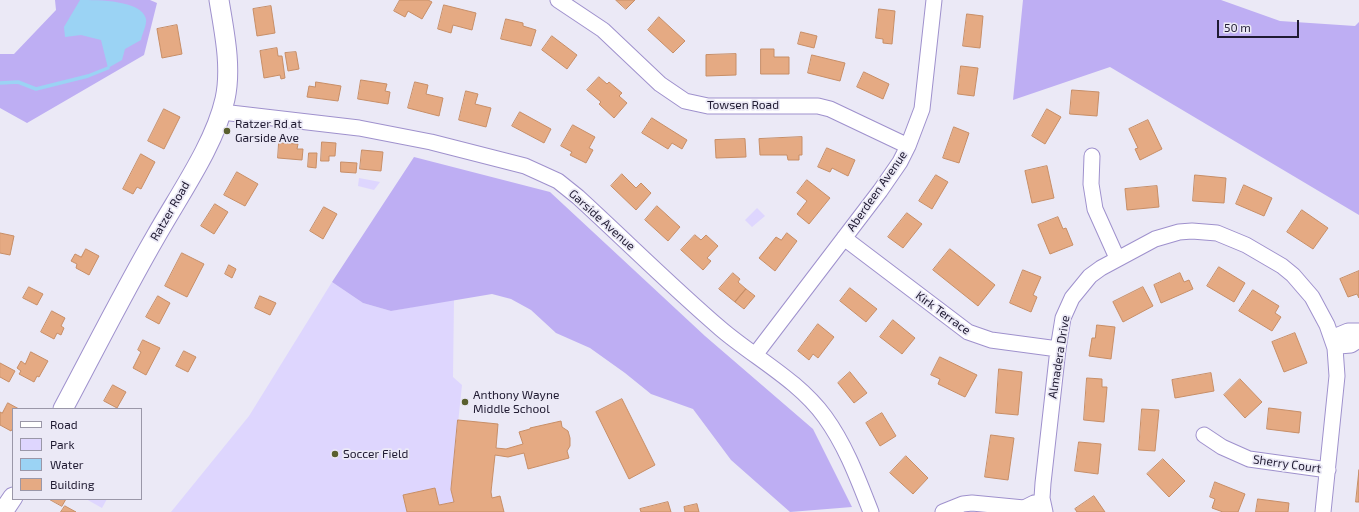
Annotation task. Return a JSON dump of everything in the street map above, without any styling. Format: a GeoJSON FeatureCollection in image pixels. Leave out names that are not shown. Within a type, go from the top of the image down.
{"type":"FeatureCollection","features":[{"type":"Feature","properties":{"kind":"main road","name":"Ratzer Road"},"geometry":{"type":"LineString","coordinates":[[64,408],[134,274],[204,152],[222,112],[227,80],[226,52],[219,0]]}},
{"type":"Feature","properties":{"kind":"main road"},"geometry":{"type":"LineString","coordinates":[[3,512],[12,498]]}},
{"type":"Feature","properties":{"kind":"street","name":"Towsen Road"},"geometry":{"type":"LineString","coordinates":[[559,0],[603,30],[660,84],[684,101],[708,106],[818,106],[830,109],[908,146]]}},
{"type":"Feature","properties":{"kind":"street","name":"Aberdeen Avenue"},"geometry":{"type":"LineString","coordinates":[[755,355],[888,179],[908,146],[922,109],[934,0]]}},
{"type":"Feature","properties":{"kind":"street","name":"Garside Avenue"},"geometry":{"type":"LineString","coordinates":[[222,112],[386,132],[525,166],[558,181],[578,197],[720,328],[793,384],[824,416],[850,459],[871,512]]}},
{"type":"Feature","properties":{"kind":"street"},"geometry":{"type":"LineString","coordinates":[[1092,156],[1091,184],[1095,209],[1117,258]]}},
{"type":"Feature","properties":{"kind":"street","name":"Almadera Drive"},"geometry":{"type":"LineString","coordinates":[[1044,512],[1042,498],[1043,483],[1058,350],[1063,318],[1072,298],[1090,276],[1117,258],[1155,239],[1179,232],[1192,231],[1217,233],[1231,238],[1282,266],[1294,275],[1312,297],[1320,310],[1333,342],[1337,361],[1337,376],[1323,512]]}},
{"type":"Feature","properties":{"kind":"street","name":"Kirk Terrace"},"geometry":{"type":"LineString","coordinates":[[844,238],[968,332],[991,340],[1058,350]]}},
{"type":"Feature","properties":{"kind":"street"},"geometry":{"type":"LineString","coordinates":[[1359,331],[1348,331],[1336,336],[1333,342],[1338,346],[1350,345],[1359,340]]}},
{"type":"Feature","properties":{"kind":"street","name":"Sherry Court"},"geometry":{"type":"LineString","coordinates":[[1204,435],[1222,447],[1249,459],[1328,470]]}},
{"type":"Feature","properties":{"kind":"street"},"geometry":{"type":"LineString","coordinates":[[943,512],[962,504],[972,503],[1024,508],[1034,503],[1044,512]]}},
{"type":"Feature","properties":{"kind":"green space"},"geometry":{"type":"Polygon","coordinates":[[[359,178],[380,182],[374,190],[358,186],[359,178]]]}},
{"type":"Feature","properties":{"kind":"green space"},"geometry":{"type":"Polygon","coordinates":[[[757,208],[765,216],[752,227],[745,220],[757,208]]]}},
{"type":"Feature","properties":{"kind":"green space"},"geometry":{"type":"Polygon","coordinates":[[[332,282],[363,303],[391,311],[454,299],[453,377],[462,385],[451,490],[454,502],[439,505],[435,488],[403,495],[407,512],[171,512],[249,416],[332,282]]]}},
{"type":"Feature","properties":{"kind":"green space"},"geometry":{"type":"Polygon","coordinates":[[[88,500],[106,500],[102,508],[88,500]]]}},
{"type":"Feature","properties":{"kind":"shaded area"},"geometry":{"type":"Polygon","coordinates":[[[55,0],[150,0],[157,3],[144,55],[27,123],[0,108],[0,54],[14,54],[56,10],[55,0]]]}},
{"type":"Feature","properties":{"kind":"shaded area"},"geometry":{"type":"Polygon","coordinates":[[[1023,0],[1221,0],[1280,21],[1355,26],[1359,22],[1359,215],[1110,67],[1013,100],[1023,0]]]}},
{"type":"Feature","properties":{"kind":"shaded area"},"geometry":{"type":"Polygon","coordinates":[[[414,157],[550,192],[705,336],[813,429],[852,507],[790,512],[731,460],[693,409],[651,394],[590,348],[556,333],[531,310],[511,299],[492,294],[391,311],[363,303],[332,282],[414,157]]]}},
{"type":"Feature","properties":{"kind":"water"},"geometry":{"type":"Polygon","coordinates":[[[80,0],[118,2],[137,8],[143,13],[146,19],[141,40],[125,49],[122,60],[108,68],[101,40],[81,35],[65,37],[64,27],[80,0]]]}},
{"type":"Feature","properties":{"kind":"building"},"geometry":{"type":"Polygon","coordinates":[[[400,0],[428,0],[432,2],[422,19],[408,11],[405,17],[394,11],[400,0]]]}},
{"type":"Feature","properties":{"kind":"building"},"geometry":{"type":"Polygon","coordinates":[[[616,0],[635,0],[626,9],[616,0]]]}},
{"type":"Feature","properties":{"kind":"building"},"geometry":{"type":"Polygon","coordinates":[[[444,5],[476,13],[472,30],[453,25],[451,33],[438,29],[444,5]]]}},
{"type":"Feature","properties":{"kind":"building"},"geometry":{"type":"Polygon","coordinates":[[[271,6],[275,33],[257,36],[253,9],[271,6]]]}},
{"type":"Feature","properties":{"kind":"building"},"geometry":{"type":"Polygon","coordinates":[[[879,9],[895,11],[892,44],[883,43],[883,39],[876,38],[879,9]]]}},
{"type":"Feature","properties":{"kind":"building"},"geometry":{"type":"Polygon","coordinates":[[[967,14],[983,16],[980,48],[963,46],[967,14]]]}},
{"type":"Feature","properties":{"kind":"building"},"geometry":{"type":"Polygon","coordinates":[[[659,17],[685,41],[673,53],[648,30],[659,17]]]}},
{"type":"Feature","properties":{"kind":"building"},"geometry":{"type":"Polygon","coordinates":[[[506,19],[523,23],[523,26],[536,30],[531,46],[501,39],[506,19]]]}},
{"type":"Feature","properties":{"kind":"building"},"geometry":{"type":"Polygon","coordinates":[[[177,25],[182,54],[162,58],[157,29],[177,25]]]}},
{"type":"Feature","properties":{"kind":"building"},"geometry":{"type":"Polygon","coordinates":[[[801,32],[817,36],[814,48],[798,44],[801,32]]]}},
{"type":"Feature","properties":{"kind":"building"},"geometry":{"type":"Polygon","coordinates":[[[552,36],[577,55],[567,69],[542,50],[552,36]]]}},
{"type":"Feature","properties":{"kind":"building"},"geometry":{"type":"Polygon","coordinates":[[[277,48],[278,56],[282,56],[285,78],[281,79],[280,75],[264,78],[260,51],[277,48]]]}},
{"type":"Feature","properties":{"kind":"building"},"geometry":{"type":"Polygon","coordinates":[[[761,49],[774,49],[774,57],[789,57],[789,74],[761,74],[761,49]]]}},
{"type":"Feature","properties":{"kind":"building"},"geometry":{"type":"Polygon","coordinates":[[[296,52],[299,69],[288,71],[285,53],[296,52]]]}},
{"type":"Feature","properties":{"kind":"building"},"geometry":{"type":"Polygon","coordinates":[[[736,54],[736,75],[706,76],[706,55],[736,54]]]}},
{"type":"Feature","properties":{"kind":"building"},"geometry":{"type":"Polygon","coordinates":[[[812,55],[845,63],[840,81],[808,73],[812,55]]]}},
{"type":"Feature","properties":{"kind":"building"},"geometry":{"type":"Polygon","coordinates":[[[961,66],[978,68],[974,96],[958,94],[961,66]]]}},
{"type":"Feature","properties":{"kind":"building"},"geometry":{"type":"Polygon","coordinates":[[[864,72],[889,84],[883,99],[857,87],[864,72]]]}},
{"type":"Feature","properties":{"kind":"building"},"geometry":{"type":"Polygon","coordinates":[[[599,77],[607,84],[609,82],[622,93],[619,96],[627,103],[614,118],[599,104],[601,102],[587,90],[599,77]]]}},
{"type":"Feature","properties":{"kind":"building"},"geometry":{"type":"Polygon","coordinates":[[[361,80],[387,84],[385,91],[390,92],[388,104],[358,99],[361,80]]]}},
{"type":"Feature","properties":{"kind":"building"},"geometry":{"type":"Polygon","coordinates":[[[316,82],[341,86],[338,101],[307,97],[309,86],[315,87],[316,82]]]}},
{"type":"Feature","properties":{"kind":"building"},"geometry":{"type":"Polygon","coordinates":[[[415,82],[428,85],[426,94],[443,98],[439,116],[408,108],[415,82]]]}},
{"type":"Feature","properties":{"kind":"building"},"geometry":{"type":"Polygon","coordinates":[[[1072,90],[1099,92],[1097,116],[1070,114],[1072,90]]]}},
{"type":"Feature","properties":{"kind":"building"},"geometry":{"type":"Polygon","coordinates":[[[466,91],[478,94],[475,104],[491,108],[486,127],[459,120],[466,91]]]}},
{"type":"Feature","properties":{"kind":"building"},"geometry":{"type":"Polygon","coordinates":[[[164,109],[180,117],[164,149],[148,141],[164,109]]]}},
{"type":"Feature","properties":{"kind":"building"},"geometry":{"type":"Polygon","coordinates":[[[1047,109],[1061,117],[1045,144],[1032,136],[1047,109]]]}},
{"type":"Feature","properties":{"kind":"building"},"geometry":{"type":"Polygon","coordinates":[[[520,112],[551,129],[544,143],[512,126],[520,112]]]}},
{"type":"Feature","properties":{"kind":"building"},"geometry":{"type":"Polygon","coordinates":[[[652,118],[687,140],[682,149],[672,143],[668,149],[642,133],[652,118]]]}},
{"type":"Feature","properties":{"kind":"building"},"geometry":{"type":"Polygon","coordinates":[[[1148,120],[1162,149],[1140,160],[1135,149],[1138,148],[1129,129],[1148,120]]]}},
{"type":"Feature","properties":{"kind":"building"},"geometry":{"type":"Polygon","coordinates":[[[573,125],[595,137],[589,148],[593,150],[586,163],[570,155],[572,152],[561,146],[573,125]]]}},
{"type":"Feature","properties":{"kind":"building"},"geometry":{"type":"Polygon","coordinates":[[[954,127],[969,133],[959,163],[943,158],[954,127]]]}},
{"type":"Feature","properties":{"kind":"building"},"geometry":{"type":"Polygon","coordinates":[[[802,137],[802,155],[799,155],[799,160],[788,160],[787,155],[760,155],[759,139],[802,137]]]}},
{"type":"Feature","properties":{"kind":"building"},"geometry":{"type":"Polygon","coordinates":[[[745,139],[746,157],[716,158],[715,140],[745,139]]]}},
{"type":"Feature","properties":{"kind":"building"},"geometry":{"type":"Polygon","coordinates":[[[322,142],[336,143],[335,156],[329,156],[329,161],[321,161],[322,142]]]}},
{"type":"Feature","properties":{"kind":"building"},"geometry":{"type":"Polygon","coordinates":[[[279,143],[298,144],[297,149],[303,149],[302,160],[278,158],[279,143]]]}},
{"type":"Feature","properties":{"kind":"building"},"geometry":{"type":"Polygon","coordinates":[[[827,148],[855,160],[848,176],[832,168],[830,172],[818,167],[827,148]]]}},
{"type":"Feature","properties":{"kind":"building"},"geometry":{"type":"Polygon","coordinates":[[[362,150],[383,152],[381,171],[360,169],[362,150]]]}},
{"type":"Feature","properties":{"kind":"building"},"geometry":{"type":"Polygon","coordinates":[[[309,153],[317,153],[316,168],[308,167],[309,153]]]}},
{"type":"Feature","properties":{"kind":"building"},"geometry":{"type":"Polygon","coordinates":[[[141,154],[155,162],[141,189],[137,187],[133,194],[123,189],[141,154]]]}},
{"type":"Feature","properties":{"kind":"building"},"geometry":{"type":"Polygon","coordinates":[[[341,162],[357,163],[356,173],[341,172],[341,162]]]}},
{"type":"Feature","properties":{"kind":"building"},"geometry":{"type":"Polygon","coordinates":[[[1047,166],[1054,198],[1032,203],[1025,171],[1047,166]]]}},
{"type":"Feature","properties":{"kind":"building"},"geometry":{"type":"Polygon","coordinates":[[[237,172],[258,184],[245,206],[224,195],[237,172]]]}},
{"type":"Feature","properties":{"kind":"building"},"geometry":{"type":"Polygon","coordinates":[[[622,174],[636,188],[641,183],[651,193],[636,210],[611,186],[622,174]]]}},
{"type":"Feature","properties":{"kind":"building"},"geometry":{"type":"Polygon","coordinates":[[[936,175],[948,182],[932,209],[919,201],[936,175]]]}},
{"type":"Feature","properties":{"kind":"building"},"geometry":{"type":"Polygon","coordinates":[[[1195,175],[1226,178],[1224,203],[1193,201],[1195,175]]]}},
{"type":"Feature","properties":{"kind":"building"},"geometry":{"type":"Polygon","coordinates":[[[807,180],[830,198],[809,224],[797,214],[807,201],[797,193],[807,180]]]}},
{"type":"Feature","properties":{"kind":"building"},"geometry":{"type":"Polygon","coordinates":[[[1244,185],[1272,198],[1264,216],[1236,204],[1244,185]]]}},
{"type":"Feature","properties":{"kind":"building"},"geometry":{"type":"Polygon","coordinates":[[[1157,186],[1159,207],[1127,210],[1125,189],[1157,186]]]}},
{"type":"Feature","properties":{"kind":"building"},"geometry":{"type":"Polygon","coordinates":[[[215,204],[228,212],[214,234],[201,226],[215,204]]]}},
{"type":"Feature","properties":{"kind":"building"},"geometry":{"type":"Polygon","coordinates":[[[657,206],[680,227],[668,241],[645,220],[657,206]]]}},
{"type":"Feature","properties":{"kind":"building"},"geometry":{"type":"Polygon","coordinates":[[[324,207],[337,214],[323,239],[310,231],[324,207]]]}},
{"type":"Feature","properties":{"kind":"building"},"geometry":{"type":"Polygon","coordinates":[[[1302,210],[1328,228],[1313,249],[1287,232],[1302,210]]]}},
{"type":"Feature","properties":{"kind":"building"},"geometry":{"type":"Polygon","coordinates":[[[907,213],[922,224],[903,248],[888,237],[907,213]]]}},
{"type":"Feature","properties":{"kind":"building"},"geometry":{"type":"Polygon","coordinates":[[[1058,217],[1063,229],[1066,228],[1073,245],[1050,254],[1038,225],[1058,217]]]}},
{"type":"Feature","properties":{"kind":"building"},"geometry":{"type":"Polygon","coordinates":[[[0,233],[14,236],[10,255],[0,253],[0,233]]]}},
{"type":"Feature","properties":{"kind":"building"},"geometry":{"type":"Polygon","coordinates":[[[787,233],[797,241],[775,271],[759,258],[776,237],[781,240],[787,233]]]}},
{"type":"Feature","properties":{"kind":"building"},"geometry":{"type":"Polygon","coordinates":[[[695,235],[701,240],[706,235],[718,246],[707,258],[711,261],[703,270],[681,250],[695,235]]]}},
{"type":"Feature","properties":{"kind":"building"},"geometry":{"type":"Polygon","coordinates":[[[86,249],[99,256],[89,275],[76,268],[77,264],[71,261],[75,254],[81,257],[86,249]]]}},
{"type":"Feature","properties":{"kind":"building"},"geometry":{"type":"Polygon","coordinates":[[[950,249],[995,285],[978,306],[933,270],[950,249]]]}},
{"type":"Feature","properties":{"kind":"building"},"geometry":{"type":"Polygon","coordinates":[[[182,253],[204,264],[187,297],[165,286],[182,253]]]}},
{"type":"Feature","properties":{"kind":"building"},"geometry":{"type":"Polygon","coordinates":[[[229,265],[236,269],[232,278],[225,274],[229,265]]]}},
{"type":"Feature","properties":{"kind":"building"},"geometry":{"type":"Polygon","coordinates":[[[1219,267],[1245,283],[1234,302],[1207,286],[1219,267]]]}},
{"type":"Feature","properties":{"kind":"building"},"geometry":{"type":"Polygon","coordinates":[[[1023,270],[1041,277],[1033,295],[1037,297],[1031,312],[1010,303],[1023,270]]]}},
{"type":"Feature","properties":{"kind":"building"},"geometry":{"type":"Polygon","coordinates":[[[1359,271],[1359,298],[1357,294],[1348,297],[1340,279],[1359,271]]]}},
{"type":"Feature","properties":{"kind":"building"},"geometry":{"type":"Polygon","coordinates":[[[733,273],[740,279],[738,282],[746,289],[735,302],[719,289],[733,273]]]}},
{"type":"Feature","properties":{"kind":"building"},"geometry":{"type":"Polygon","coordinates":[[[1180,273],[1184,282],[1189,280],[1193,289],[1161,303],[1154,285],[1180,273]]]}},
{"type":"Feature","properties":{"kind":"building"},"geometry":{"type":"Polygon","coordinates":[[[29,287],[43,294],[37,305],[23,298],[29,287]]]}},
{"type":"Feature","properties":{"kind":"building"},"geometry":{"type":"Polygon","coordinates":[[[1143,287],[1153,306],[1123,322],[1113,302],[1143,287]]]}},
{"type":"Feature","properties":{"kind":"building"},"geometry":{"type":"Polygon","coordinates":[[[850,288],[877,309],[866,322],[840,301],[850,288]]]}},
{"type":"Feature","properties":{"kind":"building"},"geometry":{"type":"Polygon","coordinates":[[[746,289],[755,296],[744,309],[735,302],[746,289]]]}},
{"type":"Feature","properties":{"kind":"building"},"geometry":{"type":"Polygon","coordinates":[[[1253,290],[1279,306],[1275,313],[1281,317],[1272,331],[1239,311],[1253,290]]]}},
{"type":"Feature","properties":{"kind":"building"},"geometry":{"type":"Polygon","coordinates":[[[158,296],[170,303],[159,324],[146,317],[158,296]]]}},
{"type":"Feature","properties":{"kind":"building"},"geometry":{"type":"Polygon","coordinates":[[[260,296],[276,303],[270,315],[255,308],[260,296]]]}},
{"type":"Feature","properties":{"kind":"building"},"geometry":{"type":"Polygon","coordinates":[[[52,311],[65,318],[61,326],[64,328],[61,335],[57,333],[54,339],[41,332],[52,311]]]}},
{"type":"Feature","properties":{"kind":"building"},"geometry":{"type":"Polygon","coordinates":[[[893,320],[915,338],[902,354],[880,337],[893,320]]]}},
{"type":"Feature","properties":{"kind":"building"},"geometry":{"type":"Polygon","coordinates":[[[818,324],[834,337],[818,358],[813,354],[809,360],[798,351],[818,324]]]}},
{"type":"Feature","properties":{"kind":"building"},"geometry":{"type":"Polygon","coordinates":[[[1097,325],[1115,327],[1111,359],[1089,356],[1092,338],[1095,338],[1097,325]]]}},
{"type":"Feature","properties":{"kind":"building"},"geometry":{"type":"Polygon","coordinates":[[[1295,333],[1307,363],[1284,372],[1272,342],[1295,333]]]}},
{"type":"Feature","properties":{"kind":"building"},"geometry":{"type":"Polygon","coordinates":[[[143,340],[160,348],[146,375],[133,368],[141,352],[138,350],[143,340]]]}},
{"type":"Feature","properties":{"kind":"building"},"geometry":{"type":"Polygon","coordinates":[[[184,351],[196,357],[188,372],[176,366],[184,351]]]}},
{"type":"Feature","properties":{"kind":"building"},"geometry":{"type":"Polygon","coordinates":[[[31,352],[48,361],[39,377],[37,376],[34,382],[19,374],[21,371],[17,368],[21,361],[25,364],[31,352]]]}},
{"type":"Feature","properties":{"kind":"building"},"geometry":{"type":"Polygon","coordinates":[[[940,357],[977,375],[965,397],[938,384],[940,379],[931,375],[940,357]]]}},
{"type":"Feature","properties":{"kind":"building"},"geometry":{"type":"Polygon","coordinates":[[[0,363],[15,371],[9,382],[0,377],[0,363]]]}},
{"type":"Feature","properties":{"kind":"building"},"geometry":{"type":"Polygon","coordinates":[[[999,369],[1022,372],[1018,415],[996,413],[999,369]]]}},
{"type":"Feature","properties":{"kind":"building"},"geometry":{"type":"Polygon","coordinates":[[[850,372],[867,393],[854,403],[838,383],[850,372]]]}},
{"type":"Feature","properties":{"kind":"building"},"geometry":{"type":"Polygon","coordinates":[[[1211,373],[1214,391],[1175,398],[1172,380],[1211,373]]]}},
{"type":"Feature","properties":{"kind":"building"},"geometry":{"type":"Polygon","coordinates":[[[1087,378],[1102,379],[1102,387],[1107,387],[1104,422],[1084,420],[1087,378]]]}},
{"type":"Feature","properties":{"kind":"building"},"geometry":{"type":"Polygon","coordinates":[[[1240,379],[1262,402],[1245,418],[1224,395],[1240,379]]]}},
{"type":"Feature","properties":{"kind":"building"},"geometry":{"type":"Polygon","coordinates":[[[113,385],[126,392],[117,408],[104,401],[113,385]]]}},
{"type":"Feature","properties":{"kind":"building"},"geometry":{"type":"Polygon","coordinates":[[[622,399],[655,465],[629,479],[596,412],[622,399]]]}},
{"type":"Feature","properties":{"kind":"building"},"geometry":{"type":"Polygon","coordinates":[[[8,403],[17,408],[12,408],[11,431],[0,425],[0,412],[2,413],[8,403]]]}},
{"type":"Feature","properties":{"kind":"building"},"geometry":{"type":"Polygon","coordinates":[[[1269,408],[1301,412],[1299,433],[1267,429],[1269,408]]]}},
{"type":"Feature","properties":{"kind":"building"},"geometry":{"type":"Polygon","coordinates":[[[1142,409],[1159,410],[1155,451],[1139,450],[1142,409]]]}},
{"type":"Feature","properties":{"kind":"building"},"geometry":{"type":"Polygon","coordinates":[[[882,413],[896,436],[880,446],[866,423],[882,413]]]}},
{"type":"Feature","properties":{"kind":"building","name":"Anthony Wayne Middle School"},"geometry":{"type":"Polygon","coordinates":[[[458,420],[498,424],[496,448],[506,449],[523,444],[519,432],[561,421],[562,427],[568,431],[570,438],[570,446],[567,451],[569,458],[528,469],[524,453],[508,457],[495,455],[491,492],[492,498],[500,496],[504,512],[407,512],[403,495],[435,488],[439,505],[454,502],[451,490],[458,420]]]}},
{"type":"Feature","properties":{"kind":"building"},"geometry":{"type":"Polygon","coordinates":[[[991,435],[1014,438],[1008,480],[985,477],[991,435]]]}},
{"type":"Feature","properties":{"kind":"building"},"geometry":{"type":"Polygon","coordinates":[[[1079,442],[1101,444],[1098,474],[1075,471],[1079,442]]]}},
{"type":"Feature","properties":{"kind":"building"},"geometry":{"type":"Polygon","coordinates":[[[906,456],[928,478],[913,494],[890,473],[906,456]]]}},
{"type":"Feature","properties":{"kind":"building"},"geometry":{"type":"Polygon","coordinates":[[[1163,459],[1185,481],[1169,497],[1147,474],[1163,459]]]}},
{"type":"Feature","properties":{"kind":"building"},"geometry":{"type":"Polygon","coordinates":[[[1359,470],[1359,502],[1356,502],[1359,470]]]}},
{"type":"Feature","properties":{"kind":"building"},"geometry":{"type":"Polygon","coordinates":[[[1215,482],[1245,494],[1238,512],[1223,512],[1212,508],[1215,499],[1210,497],[1215,482]]]}},
{"type":"Feature","properties":{"kind":"building"},"geometry":{"type":"Polygon","coordinates":[[[1094,496],[1105,512],[1077,512],[1075,509],[1094,496]]]}},
{"type":"Feature","properties":{"kind":"building"},"geometry":{"type":"Polygon","coordinates":[[[1258,499],[1289,503],[1288,512],[1256,512],[1258,499]]]}},
{"type":"Feature","properties":{"kind":"building"},"geometry":{"type":"Polygon","coordinates":[[[51,500],[65,500],[62,506],[51,500]]]}},
{"type":"Feature","properties":{"kind":"building"},"geometry":{"type":"Polygon","coordinates":[[[668,502],[671,512],[641,512],[640,509],[668,502]]]}},
{"type":"Feature","properties":{"kind":"building"},"geometry":{"type":"Polygon","coordinates":[[[697,504],[699,512],[685,512],[684,507],[697,504]]]}},
{"type":"Feature","properties":{"kind":"building"},"geometry":{"type":"Polygon","coordinates":[[[65,506],[76,512],[61,512],[65,506]]]}},
{"type":"Feature","properties":{"kind":"waterway"},"geometry":{"type":"LineString","coordinates":[[0,83],[18,82],[36,89],[88,76],[108,68]]}},
{"type":"Feature","properties":{"kind":"place","name":"Ratzer Rd at Garside Ave"},"geometry":{"type":"Point","coordinates":[227,131]}},
{"type":"Feature","properties":{"kind":"place","name":"Anthony Wayne Middle School"},"geometry":{"type":"Point","coordinates":[465,402]}},
{"type":"Feature","properties":{"kind":"place","name":"Soccer Field"},"geometry":{"type":"Point","coordinates":[335,454]}}]}
